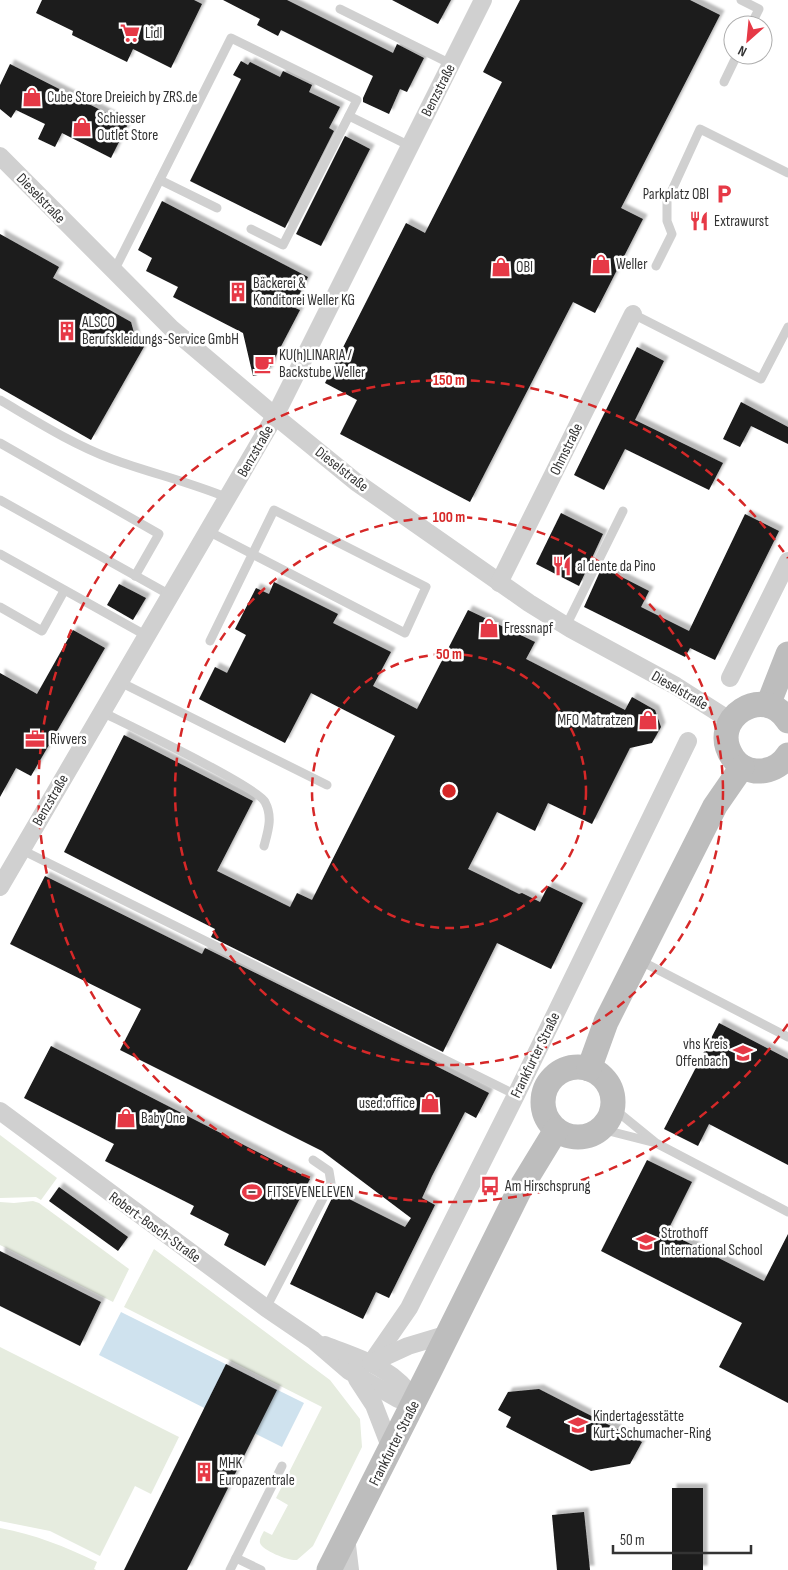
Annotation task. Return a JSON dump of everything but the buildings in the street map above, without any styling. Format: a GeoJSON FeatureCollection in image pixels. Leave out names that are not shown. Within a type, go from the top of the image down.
{"type":"FeatureCollection","features":[{"type":"Feature","properties":{"kind":"street","name":"Benzstraße"},"geometry":{"type":"LineString","coordinates":[[0,887],[275,416],[483,0]]}},
{"type":"Feature","properties":{"kind":"street","name":"Dieselstraße"},"geometry":{"type":"LineString","coordinates":[[0,156],[171,328],[356,482],[499,584],[566,626],[676,686],[731,721]]}},
{"type":"Feature","properties":{"kind":"street","name":"Ohmstraße"},"geometry":{"type":"LineString","coordinates":[[499,584],[632,314]]}},
{"type":"Feature","properties":{"kind":"street"},"geometry":{"type":"LineString","coordinates":[[730,678],[788,561]]}},
{"type":"Feature","properties":{"kind":"street"},"geometry":{"type":"LineString","coordinates":[[768,705],[788,654]]}},
{"type":"Feature","properties":{"kind":"street"},"geometry":{"type":"LineString","coordinates":[[788,721],[778,710],[768,705],[749,706],[741,710],[731,721],[726,734],[726,743],[734,760],[753,771],[775,768],[788,755]]}},
{"type":"Feature","properties":{"kind":"street","name":"Frankfurter Straße"},"geometry":{"type":"LineString","coordinates":[[371,1363],[409,1308],[516,1095],[688,741]]}},
{"type":"Feature","properties":{"kind":"street"},"geometry":{"type":"LineString","coordinates":[[589,1069],[606,1022],[715,806],[742,766]]}},
{"type":"Feature","properties":{"kind":"street"},"geometry":{"type":"LineString","coordinates":[[578,1067],[589,1069],[602,1076],[611,1088],[613,1108],[609,1120],[601,1129],[591,1135],[579,1138],[567,1136],[556,1130],[544,1112],[542,1101],[544,1090],[558,1073],[567,1068],[578,1067]]}},
{"type":"Feature","properties":{"kind":"street","name":"Robert-Bosch-Straße"},"geometry":{"type":"LineString","coordinates":[[0,1111],[266,1308],[313,1340],[356,1376],[398,1399],[415,1402]]}},
{"type":"Feature","properties":{"kind":"street","name":"Frankfurter Straße"},"geometry":{"type":"LineString","coordinates":[[329,1570],[415,1402],[520,1189],[556,1130]]}},
{"type":"Feature","properties":{"kind":"street"},"geometry":{"type":"LineString","coordinates":[[371,1363],[408,1346],[448,1334]]}},
{"type":"Feature","properties":{"kind":"street","name":"Robert-Bosch-Straße"},"geometry":{"type":"LineString","coordinates":[[313,1340],[371,1363],[391,1374],[405,1387],[415,1402]]}},
{"type":"Feature","properties":{"kind":"street"},"geometry":{"type":"LineString","coordinates":[[356,1376],[374,1405],[391,1449]]}},
{"type":"Feature","properties":{"kind":"street"},"geometry":{"type":"LineString","coordinates":[[346,1537],[350,1570]]}},
{"type":"Feature","properties":{"kind":"lane"},"geometry":{"type":"LineString","coordinates":[[741,0],[759,9],[756,15]]}},
{"type":"Feature","properties":{"kind":"lane"},"geometry":{"type":"LineString","coordinates":[[340,9],[451,64]]}},
{"type":"Feature","properties":{"kind":"lane"},"geometry":{"type":"LineString","coordinates":[[114,271],[231,38],[357,100],[283,245],[251,229]]}},
{"type":"Feature","properties":{"kind":"lane"},"geometry":{"type":"LineString","coordinates":[[724,82],[732,65]]}},
{"type":"Feature","properties":{"kind":"lane"},"geometry":{"type":"LineString","coordinates":[[349,116],[410,146]]}},
{"type":"Feature","properties":{"kind":"lane"},"geometry":{"type":"LineString","coordinates":[[656,266],[672,234],[667,221],[667,201],[700,129],[788,173]]}},
{"type":"Feature","properties":{"kind":"lane"},"geometry":{"type":"LineString","coordinates":[[160,180],[217,208]]}},
{"type":"Feature","properties":{"kind":"lane"},"geometry":{"type":"LineString","coordinates":[[632,314],[761,379],[788,327]]}},
{"type":"Feature","properties":{"kind":"lane"},"geometry":{"type":"LineString","coordinates":[[0,400],[72,441],[111,458],[228,498]]}},
{"type":"Feature","properties":{"kind":"lane"},"geometry":{"type":"LineString","coordinates":[[0,443],[159,534],[135,576]]}},
{"type":"Feature","properties":{"kind":"lane"},"geometry":{"type":"LineString","coordinates":[[0,500],[170,595]]}},
{"type":"Feature","properties":{"kind":"lane"},"geometry":{"type":"LineString","coordinates":[[208,531],[252,555],[405,632],[426,587],[274,510],[252,555],[210,641]]}},
{"type":"Feature","properties":{"kind":"lane"},"geometry":{"type":"LineString","coordinates":[[566,626],[623,511]]}},
{"type":"Feature","properties":{"kind":"lane"},"geometry":{"type":"LineString","coordinates":[[0,554],[147,636]]}},
{"type":"Feature","properties":{"kind":"lane"},"geometry":{"type":"LineString","coordinates":[[0,607],[42,631],[64,591]]}},
{"type":"Feature","properties":{"kind":"lane"},"geometry":{"type":"LineString","coordinates":[[120,682],[327,784]]}},
{"type":"Feature","properties":{"kind":"lane"},"geometry":{"type":"LineString","coordinates":[[102,712],[258,794],[265,801],[270,825],[264,846]]}},
{"type":"Feature","properties":{"kind":"lane"},"geometry":{"type":"LineString","coordinates":[[22,850],[516,1095]]}},
{"type":"Feature","properties":{"kind":"lane"},"geometry":{"type":"LineString","coordinates":[[638,960],[788,1037]]}},
{"type":"Feature","properties":{"kind":"lane"},"geometry":{"type":"LineString","coordinates":[[613,1108],[656,1143],[788,1212]]}},
{"type":"Feature","properties":{"kind":"lane"},"geometry":{"type":"LineString","coordinates":[[601,1129],[656,1143]]}},
{"type":"Feature","properties":{"kind":"lane"},"geometry":{"type":"LineString","coordinates":[[266,1308],[331,1183],[329,1171],[313,1160]]}},
{"type":"Feature","properties":{"kind":"lane"},"geometry":{"type":"LineString","coordinates":[[230,1570],[282,1466]]}},
{"type":"Feature","properties":{"kind":"lane"},"geometry":{"type":"LineString","coordinates":[[236,1558],[261,1570]]}},
{"type":"Feature","properties":{"kind":"shaded area"},"geometry":{"type":"Polygon","coordinates":[[[0,1135],[57,1178],[41,1200],[36,1197],[0,1198],[0,1135]]]}},
{"type":"Feature","properties":{"kind":"shaded area"},"geometry":{"type":"Polygon","coordinates":[[[33,1201],[39,1203],[129,1269],[113,1302],[0,1245],[0,1202],[33,1201]]]}},
{"type":"Feature","properties":{"kind":"shaded area"},"geometry":{"type":"Polygon","coordinates":[[[154,1249],[330,1380],[360,1419],[362,1447],[313,1546],[297,1560],[288,1559],[271,1552],[262,1546],[260,1540],[264,1531],[272,1535],[288,1505],[276,1498],[322,1407],[124,1307],[154,1249]]]}},
{"type":"Feature","properties":{"kind":"shaded area"},"geometry":{"type":"Polygon","coordinates":[[[0,1347],[179,1437],[151,1494],[135,1486],[100,1556],[50,1531],[0,1521],[0,1347]]]}},
{"type":"Feature","properties":{"kind":"shaded area"},"geometry":{"type":"Polygon","coordinates":[[[0,1528],[38,1538],[73,1551],[97,1562],[94,1569],[96,1570],[0,1570],[0,1528]]]}},
{"type":"Feature","properties":{"kind":"water"},"geometry":{"type":"Polygon","coordinates":[[[121,1312],[304,1403],[282,1447],[99,1355],[121,1312]]]}},
{"type":"Feature","properties":{"kind":"place","name":"Lidl"},"geometry":{"type":"Point","coordinates":[130,33]}},
{"type":"Feature","properties":{"kind":"place","name":"Cube Store Dreieich by ZRS.de"},"geometry":{"type":"Point","coordinates":[32,97]}},
{"type":"Feature","properties":{"kind":"place","name":"Schiesser Outlet Store"},"geometry":{"type":"Point","coordinates":[82,127]}},
{"type":"Feature","properties":{"kind":"place","name":"Parkplatz OBI"},"geometry":{"type":"Point","coordinates":[724,194]}},
{"type":"Feature","properties":{"kind":"place","name":"Extrawurst"},"geometry":{"type":"Point","coordinates":[699,221]}},
{"type":"Feature","properties":{"kind":"place","name":"Weller"},"geometry":{"type":"Point","coordinates":[601,264]}},
{"type":"Feature","properties":{"kind":"place","name":"OBI"},"geometry":{"type":"Point","coordinates":[501,267]}},
{"type":"Feature","properties":{"kind":"place","name":"Bäckerei & Konditorei Weller KG"},"geometry":{"type":"Point","coordinates":[238,292]}},
{"type":"Feature","properties":{"kind":"place","name":"ALSCO Berufskleidungs-Service GmbH"},"geometry":{"type":"Point","coordinates":[67,331]}},
{"type":"Feature","properties":{"kind":"place","name":"KU(h)LINARIA / Backstube Weller"},"geometry":{"type":"Point","coordinates":[264,364]}},
{"type":"Feature","properties":{"kind":"place","name":"al dente da Pino"},"geometry":{"type":"Point","coordinates":[562,566]}},
{"type":"Feature","properties":{"kind":"place","name":"Fressnapf"},"geometry":{"type":"Point","coordinates":[489,628]}},
{"type":"Feature","properties":{"kind":"place","name":"MFO Matratzen"},"geometry":{"type":"Point","coordinates":[648,720]}},
{"type":"Feature","properties":{"kind":"place","name":"Rivvers"},"geometry":{"type":"Point","coordinates":[35,739]}},
{"type":"Feature","properties":{"kind":"place","name":"vhs Kreis Offenbach"},"geometry":{"type":"Point","coordinates":[743,1053]}},
{"type":"Feature","properties":{"kind":"place","name":"used:office"},"geometry":{"type":"Point","coordinates":[430,1103]}},
{"type":"Feature","properties":{"kind":"place","name":"BabyOne"},"geometry":{"type":"Point","coordinates":[126,1118]}},
{"type":"Feature","properties":{"kind":"place","name":"Am Hirschsprung"},"geometry":{"type":"Point","coordinates":[490,1186]}},
{"type":"Feature","properties":{"kind":"place","name":"FITSEVENELEVEN"},"geometry":{"type":"Point","coordinates":[252,1192]}},
{"type":"Feature","properties":{"kind":"place","name":"Strothoff International School"},"geometry":{"type":"Point","coordinates":[646,1242]}},
{"type":"Feature","properties":{"kind":"place","name":"Kindertagesstätte Kurt-Schumacher-Ring"},"geometry":{"type":"Point","coordinates":[578,1425]}},
{"type":"Feature","properties":{"kind":"place","name":"MHK Europazentrale"},"geometry":{"type":"Point","coordinates":[204,1472]}}]}
